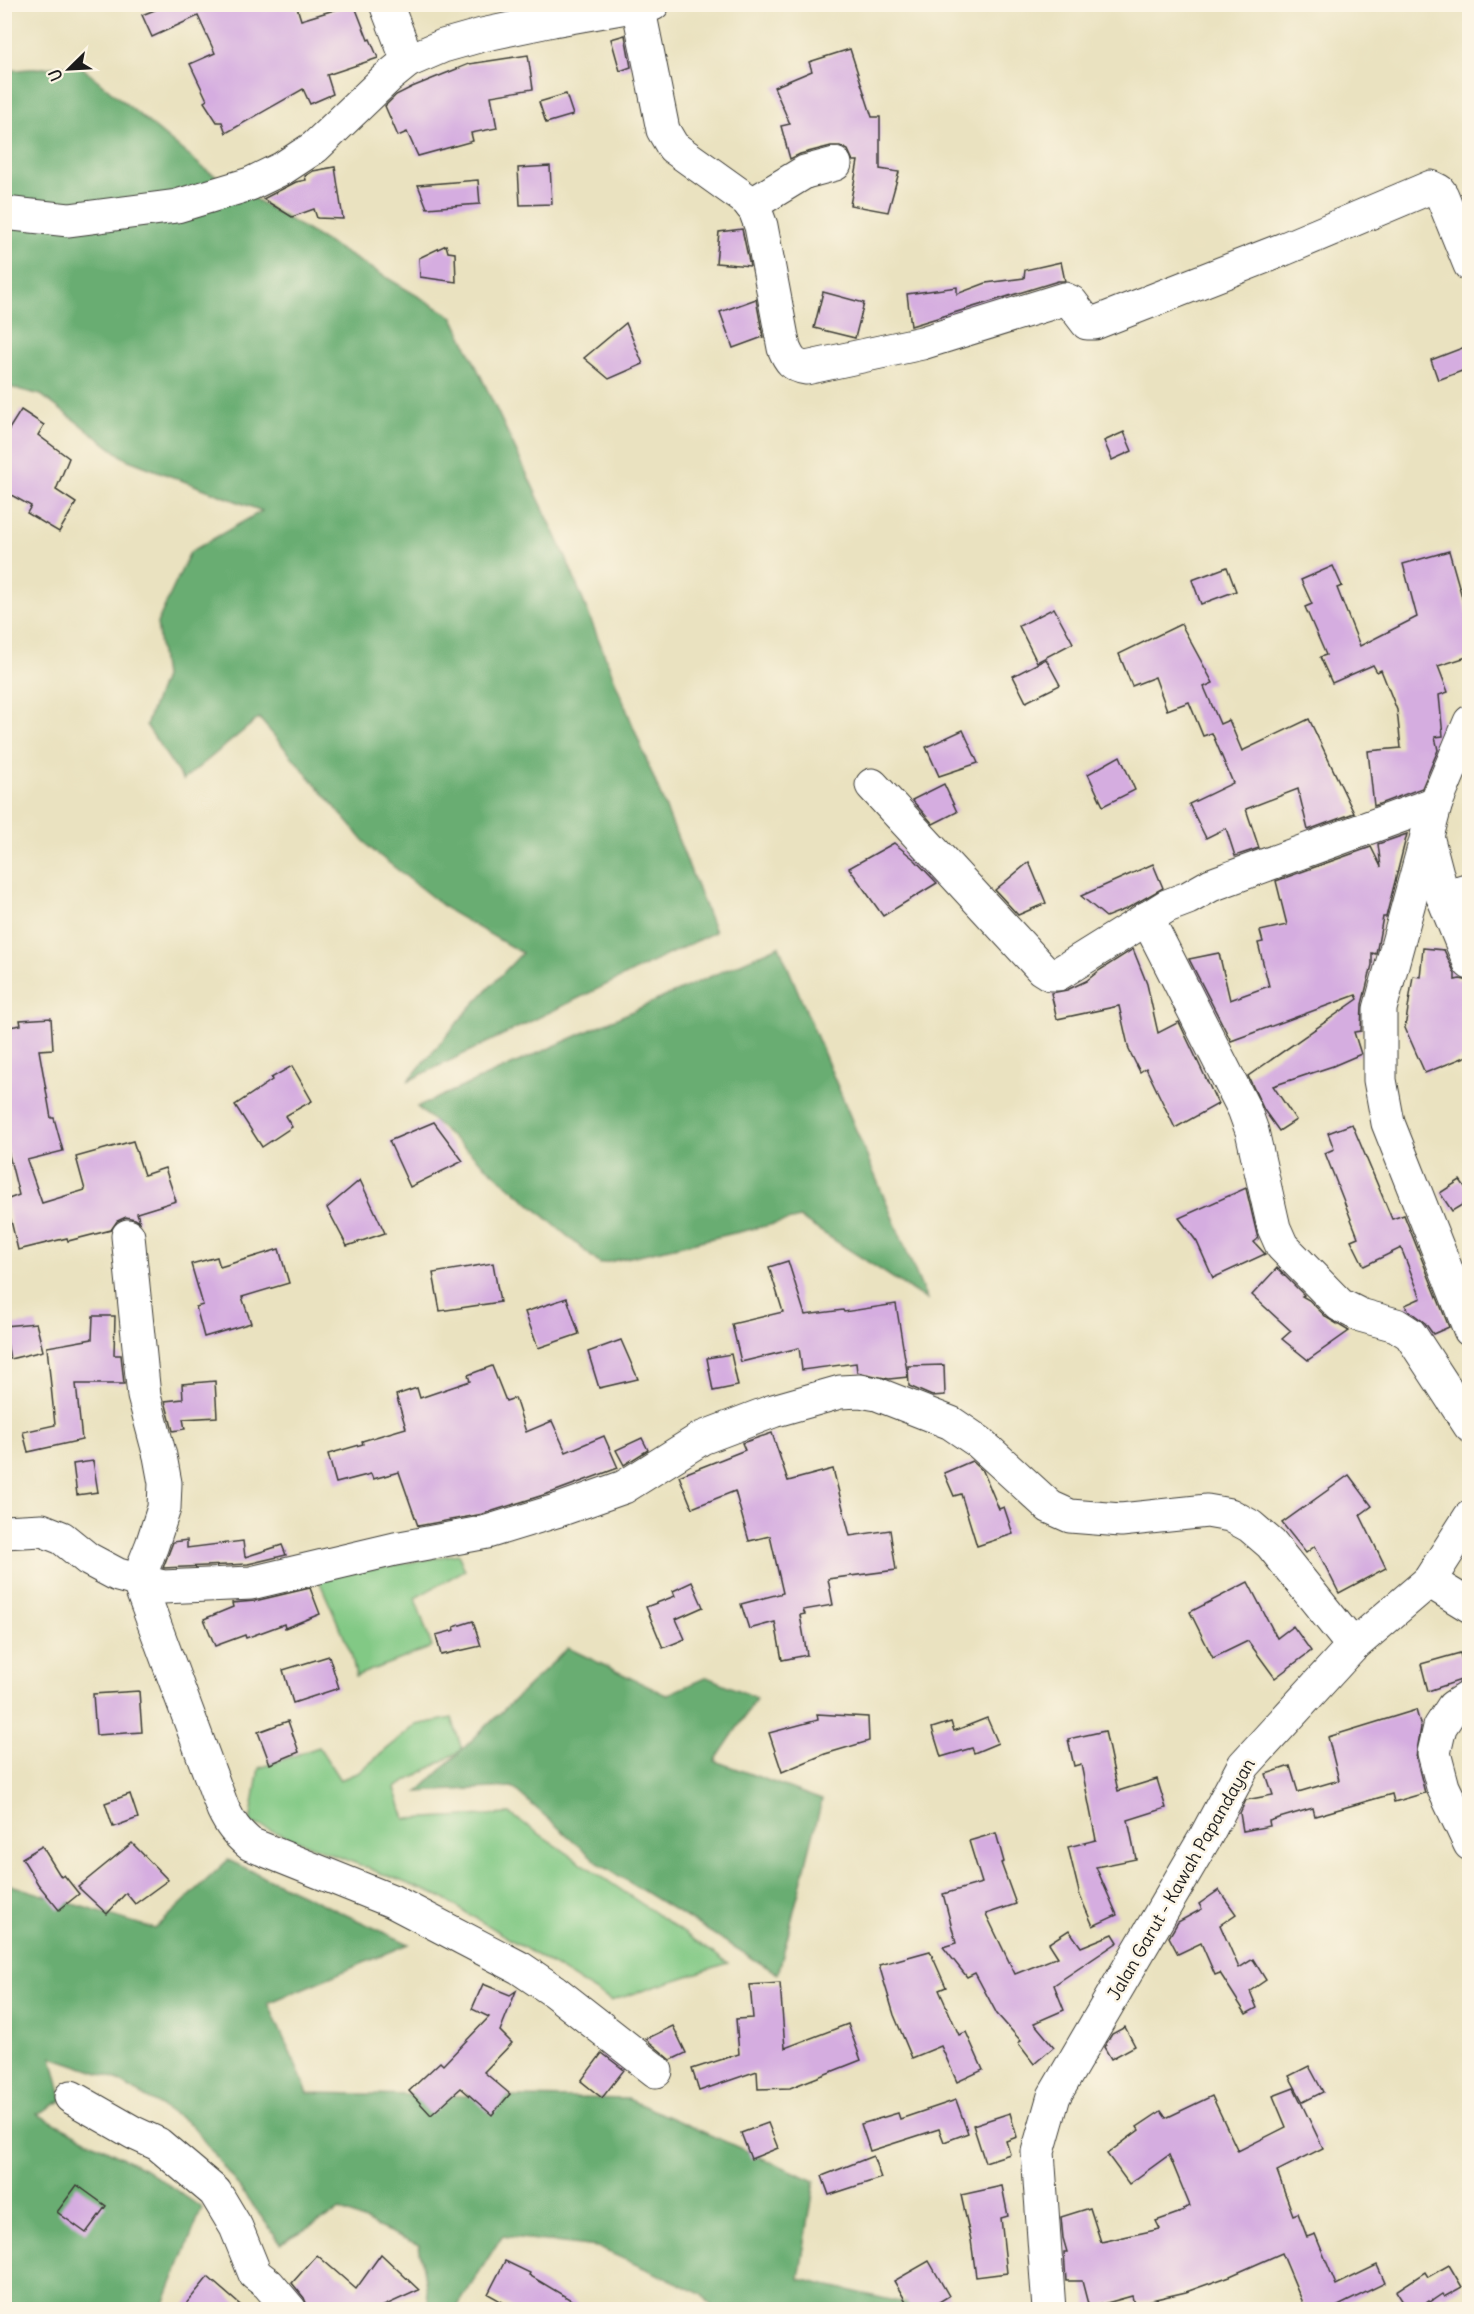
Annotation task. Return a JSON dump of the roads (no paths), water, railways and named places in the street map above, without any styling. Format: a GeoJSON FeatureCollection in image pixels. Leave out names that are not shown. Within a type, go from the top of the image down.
{"type":"FeatureCollection","features":[{"type":"Feature","properties":{"kind":"street"},"geometry":{"type":"LineString","coordinates":[[386,4],[408,61]]}},
{"type":"Feature","properties":{"kind":"street"},"geometry":{"type":"LineString","coordinates":[[4,213],[69,220],[177,206],[250,184],[283,168],[315,147],[408,61],[442,46],[482,35],[653,4]]}},
{"type":"Feature","properties":{"kind":"street"},"geometry":{"type":"LineString","coordinates":[[638,5],[660,120],[668,140],[681,153],[751,205],[761,226],[788,357],[799,367],[806,368],[922,343],[1064,299],[1071,302],[1088,323],[1095,322],[1284,249],[1431,187],[1439,191],[1442,196],[1470,265]]}},
{"type":"Feature","properties":{"kind":"street"},"geometry":{"type":"LineString","coordinates":[[751,205],[805,172],[835,164]]}},
{"type":"Feature","properties":{"kind":"street"},"geometry":{"type":"LineString","coordinates":[[1470,722],[1436,803],[1380,1009],[1380,1080],[1388,1123],[1470,1330]]}},
{"type":"Feature","properties":{"kind":"street"},"geometry":{"type":"LineString","coordinates":[[872,786],[1042,969],[1050,974],[1058,974],[1147,918],[1211,885],[1436,803]]}},
{"type":"Feature","properties":{"kind":"street"},"geometry":{"type":"LineString","coordinates":[[1427,834],[1456,893],[1470,963]]}},
{"type":"Feature","properties":{"kind":"street"},"geometry":{"type":"LineString","coordinates":[[1147,918],[1245,1109],[1275,1228],[1282,1246],[1340,1305],[1360,1315],[1396,1324],[1410,1334],[1470,1425]]}},
{"type":"Feature","properties":{"kind":"street"},"geometry":{"type":"LineString","coordinates":[[128,1236],[144,1396],[165,1483],[164,1508],[138,1580],[223,1809],[237,1833],[250,1844],[392,1901],[520,1968],[554,1991],[656,2071]]}},
{"type":"Feature","properties":{"kind":"street"},"geometry":{"type":"LineString","coordinates":[[4,1532],[42,1530],[62,1538],[88,1559],[118,1575],[164,1587],[251,1583],[395,1549],[487,1532],[559,1510],[624,1487],[702,1438],[774,1411],[840,1392],[860,1391],[877,1394],[951,1423],[979,1442],[1050,1507],[1070,1516],[1121,1520],[1207,1511],[1230,1515],[1250,1526],[1271,1544],[1353,1646]]}},
{"type":"Feature","properties":{"kind":"street","name":"Jalan Garut - Kawah Papandayan"},"geometry":{"type":"LineString","coordinates":[[1049,2310],[1038,2152],[1054,2096],[1206,1836],[1244,1765],[1353,1646],[1429,1581],[1470,1517]]}},
{"type":"Feature","properties":{"kind":"street"},"geometry":{"type":"LineString","coordinates":[[1429,1581],[1470,1606]]}},
{"type":"Feature","properties":{"kind":"street"},"geometry":{"type":"LineString","coordinates":[[1470,1696],[1452,1707],[1440,1727],[1434,1753],[1443,1787],[1470,1844]]}},
{"type":"Feature","properties":{"kind":"street"},"geometry":{"type":"LineString","coordinates":[[71,2097],[158,2144],[215,2192],[236,2227],[255,2274],[268,2284],[290,2310]]}}]}
